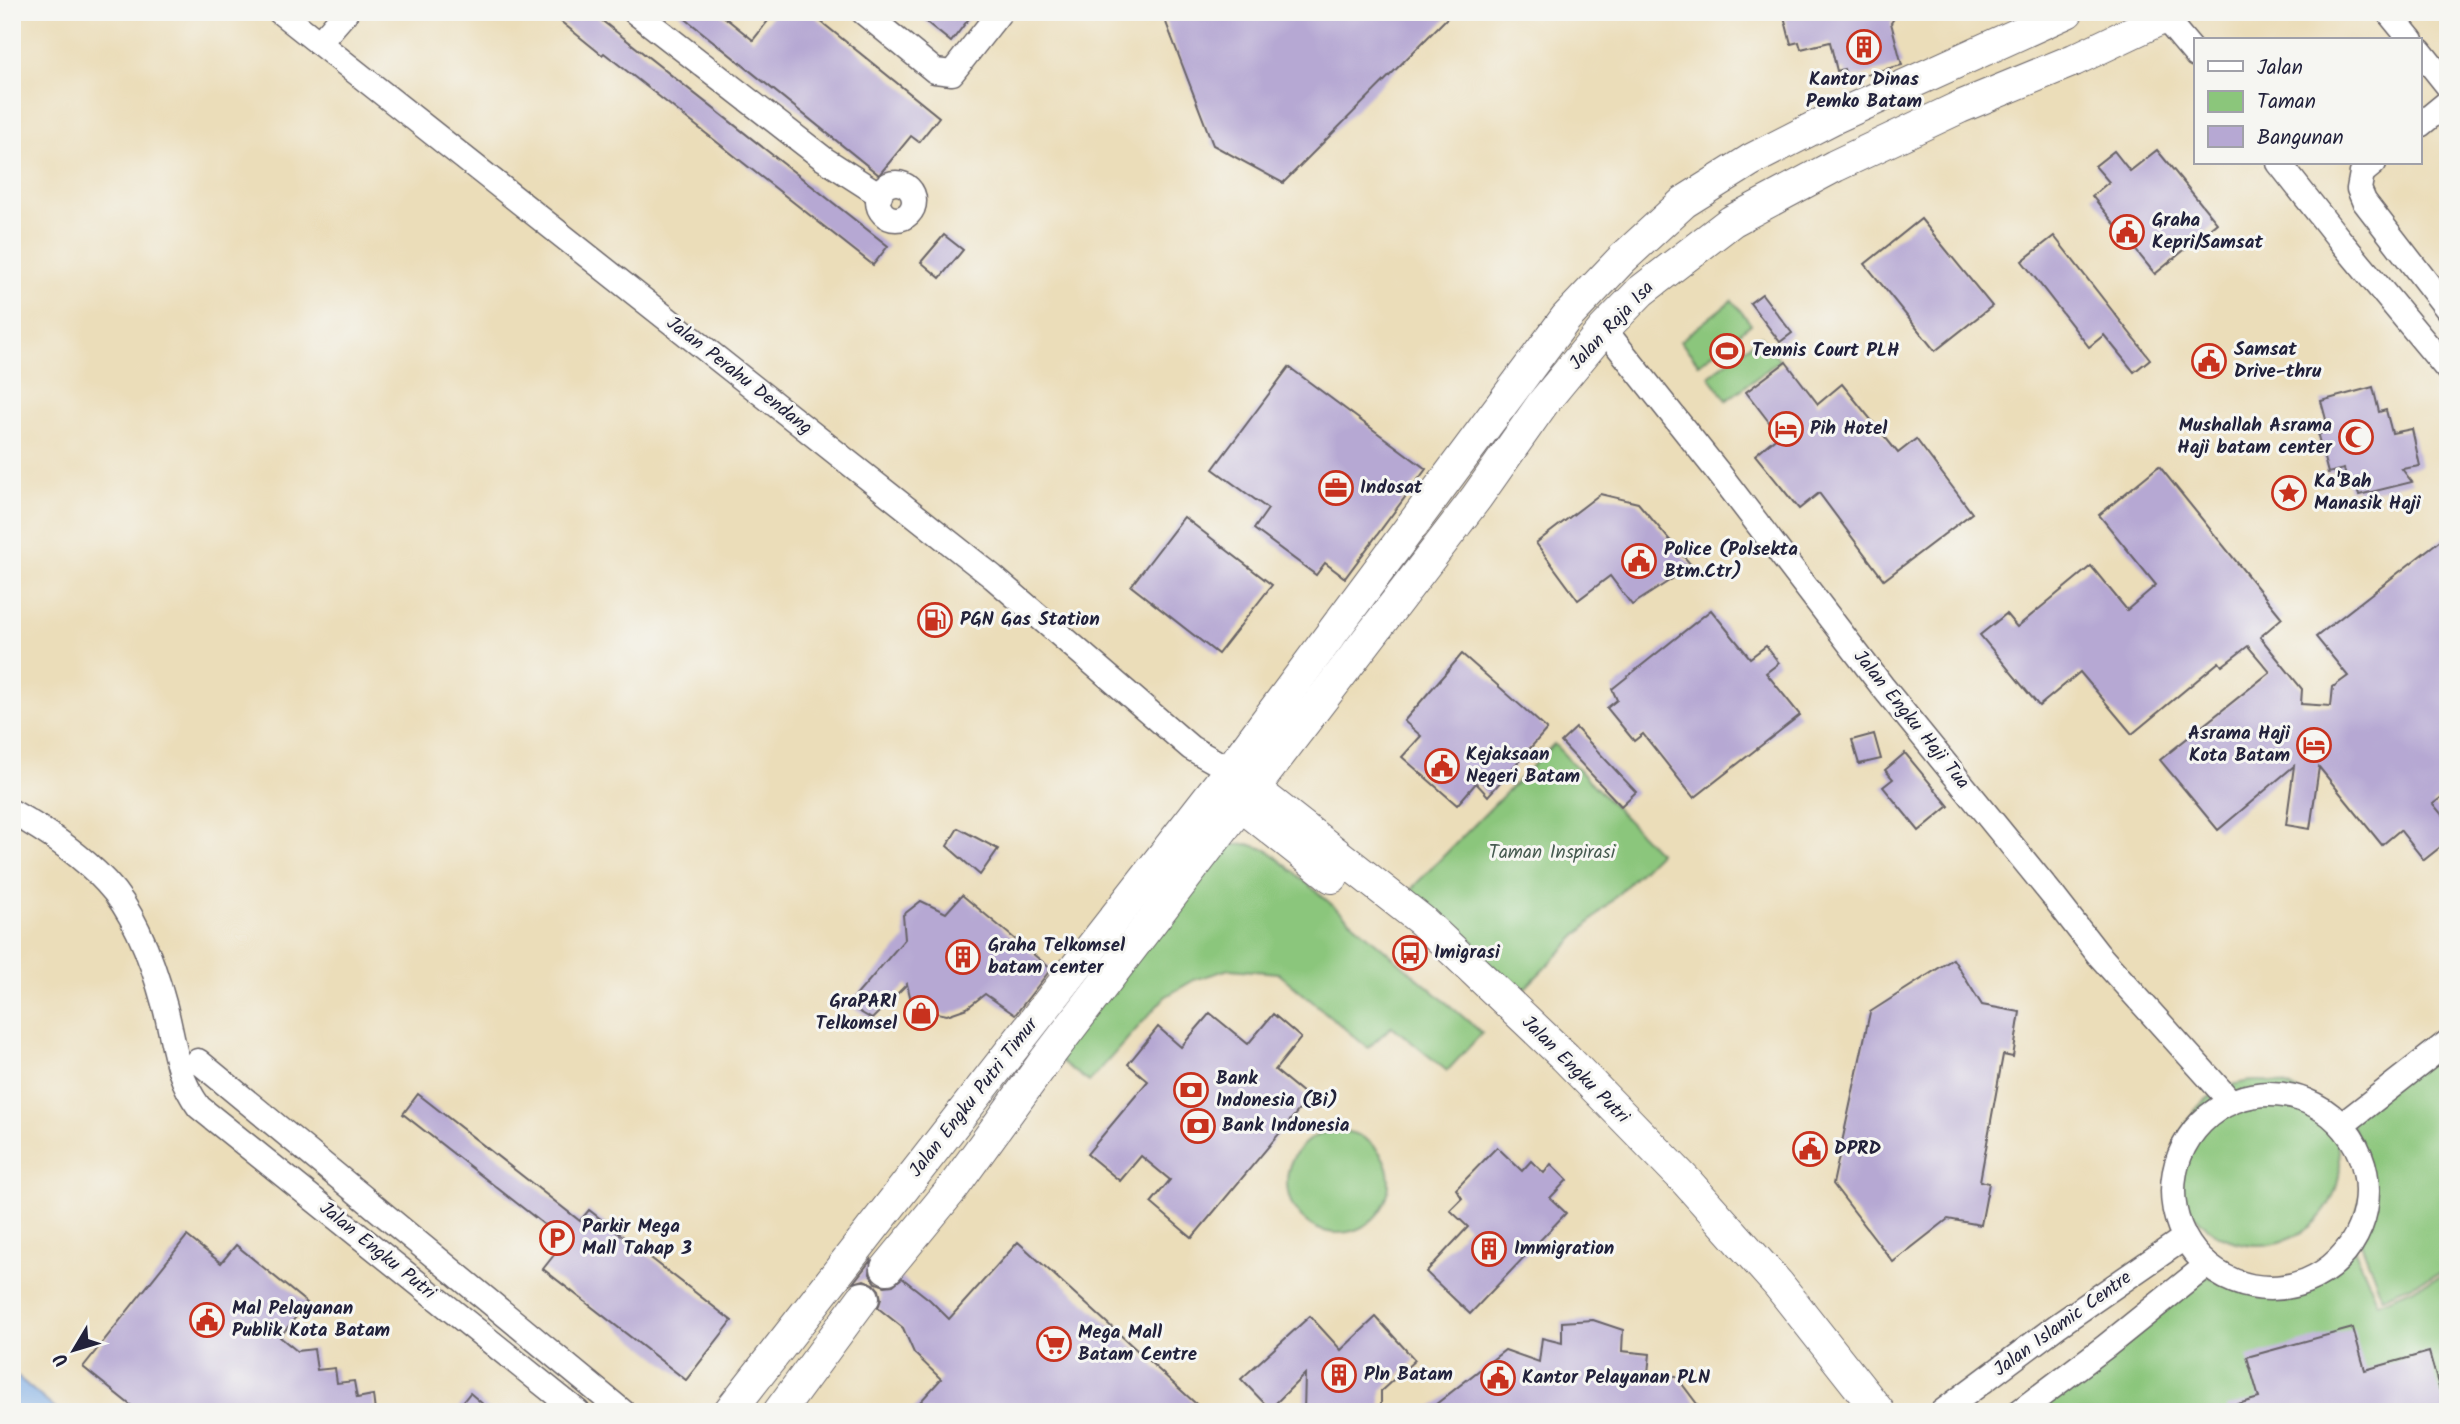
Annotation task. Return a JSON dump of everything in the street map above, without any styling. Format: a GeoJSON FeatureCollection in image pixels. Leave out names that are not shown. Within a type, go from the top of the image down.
{"type":"FeatureCollection","features":[{"type":"Feature","properties":{"kind":"main road","name":"Jalan Raja Isa"},"geometry":{"type":"LineString","coordinates":[[1224,777],[1566,318],[1622,259],[1684,202],[1751,160],[1831,119],[2067,12]]}},
{"type":"Feature","properties":{"kind":"main road","name":"Jalan Raja Isa"},"geometry":{"type":"LineString","coordinates":[[1248,797],[1476,498],[1543,403],[1604,329],[1641,291],[1732,221],[1763,202],[1960,107],[2074,60],[2169,15]]}},
{"type":"Feature","properties":{"kind":"main road"},"geometry":{"type":"LineString","coordinates":[[1943,69],[1960,107]]}},
{"type":"Feature","properties":{"kind":"main road","name":"Jalan Engku Putri"},"geometry":{"type":"LineString","coordinates":[[1224,777],[1406,934],[1542,1062],[1753,1284],[1855,1412]]}},
{"type":"Feature","properties":{"kind":"main road","name":"Jalan Engku Putri Timur"},"geometry":{"type":"LineString","coordinates":[[729,1412],[1224,777]]}},
{"type":"Feature","properties":{"kind":"main road","name":"Jalan Engku Putri"},"geometry":{"type":"LineString","coordinates":[[1248,797],[1421,920],[1564,1058],[1687,1182],[1769,1274],[1879,1412]]}},
{"type":"Feature","properties":{"kind":"main road","name":"Jalan Engku Putri Timur"},"geometry":{"type":"LineString","coordinates":[[887,1268],[952,1189],[1047,1058],[1248,797]]}},
{"type":"Feature","properties":{"kind":"main road"},"geometry":{"type":"LineString","coordinates":[[779,1412],[863,1298]]}},
{"type":"Feature","properties":{"kind":"street","name":"Jalan Perahu Dendang"},"geometry":{"type":"LineString","coordinates":[[280,12],[993,577],[1224,777]]}},
{"type":"Feature","properties":{"kind":"street"},"geometry":{"type":"LineString","coordinates":[[319,43],[346,12]]}},
{"type":"Feature","properties":{"kind":"street"},"geometry":{"type":"LineString","coordinates":[[635,12],[824,159],[880,195]]}},
{"type":"Feature","properties":{"kind":"street"},"geometry":{"type":"LineString","coordinates":[[863,12],[935,71],[943,73],[953,73],[1000,12]]}},
{"type":"Feature","properties":{"kind":"street"},"geometry":{"type":"LineString","coordinates":[[2388,12],[2409,38]]}},
{"type":"Feature","properties":{"kind":"street"},"geometry":{"type":"LineString","coordinates":[[2169,15],[2194,52]]}},
{"type":"Feature","properties":{"kind":"street"},"geometry":{"type":"LineString","coordinates":[[2422,53],[2444,74]]}},
{"type":"Feature","properties":{"kind":"street"},"geometry":{"type":"LineString","coordinates":[[2422,123],[2448,102]]}},
{"type":"Feature","properties":{"kind":"street"},"geometry":{"type":"LineString","coordinates":[[2280,164],[2448,370]]}},
{"type":"Feature","properties":{"kind":"street"},"geometry":{"type":"LineString","coordinates":[[2373,164],[2362,173],[2359,189],[2364,201],[2448,310]]}},
{"type":"Feature","properties":{"kind":"street","name":"Jalan Engku Haji Tua"},"geometry":{"type":"LineString","coordinates":[[1604,329],[1882,686],[2098,954],[2231,1102]]}},
{"type":"Feature","properties":{"kind":"street","name":"Jalan Engku Putri"},"geometry":{"type":"LineString","coordinates":[[12,812],[47,832],[107,883],[137,927],[160,988],[178,1071],[199,1107],[578,1412]]}},
{"type":"Feature","properties":{"kind":"street"},"geometry":{"type":"LineString","coordinates":[[2342,1125],[2448,1042]]}},
{"type":"Feature","properties":{"kind":"street"},"geometry":{"type":"LineString","coordinates":[[198,1061],[623,1412]]}},
{"type":"Feature","properties":{"kind":"street"},"geometry":{"type":"LineString","coordinates":[[2263,1093],[2292,1096],[2319,1107],[2342,1125],[2358,1150],[2368,1187],[2366,1208],[2355,1239],[2342,1257],[2326,1272],[2295,1285],[2262,1288],[2231,1280],[2207,1265],[2185,1238],[2175,1212],[2172,1184],[2178,1157],[2191,1133],[2210,1113],[2231,1102],[2263,1093]]}},
{"type":"Feature","properties":{"kind":"street","name":"Jalan Islamic Centre"},"geometry":{"type":"LineString","coordinates":[[1942,1412],[2057,1326],[2185,1238]]}},
{"type":"Feature","properties":{"kind":"street"},"geometry":{"type":"LineString","coordinates":[[2019,1412],[2207,1265]]}},
{"type":"Feature","properties":{"kind":"green space"},"geometry":{"type":"Polygon","coordinates":[[[1732,300],[1751,324],[1699,364],[1680,341],[1732,300]]]}},
{"type":"Feature","properties":{"kind":"green space"},"geometry":{"type":"Polygon","coordinates":[[[1761,336],[1780,360],[1727,400],[1709,376],[1761,336]]]}},
{"type":"Feature","properties":{"kind":"green space","name":"Taman Inspirasi"},"geometry":{"type":"Polygon","coordinates":[[[1554,744],[1659,853],[1513,1000],[1403,897],[1554,744]]]}},
{"type":"Feature","properties":{"kind":"green space"},"geometry":{"type":"Polygon","coordinates":[[[1248,844],[1268,850],[1482,1033],[1447,1071],[1392,1026],[1368,1048],[1278,973],[1229,969],[1194,980],[1165,997],[1089,1082],[1055,1057],[1215,852],[1233,845],[1248,844]]]}},
{"type":"Feature","properties":{"kind":"green space"},"geometry":{"type":"Polygon","coordinates":[[[2448,1028],[2448,1277],[2445,1271],[2382,1297],[2353,1222],[2364,1188],[2365,1161],[2345,1107],[2448,1028]]]}},
{"type":"Feature","properties":{"kind":"green space"},"geometry":{"type":"Polygon","coordinates":[[[2258,1081],[2289,1088],[2316,1105],[2333,1132],[2340,1163],[2333,1194],[2316,1221],[2289,1238],[2258,1245],[2227,1238],[2200,1221],[2183,1194],[2176,1163],[2183,1132],[2200,1105],[2227,1088],[2258,1081]]]}},
{"type":"Feature","properties":{"kind":"green space"},"geometry":{"type":"Polygon","coordinates":[[[1338,1131],[1357,1135],[1374,1146],[1385,1163],[1389,1182],[1385,1201],[1374,1218],[1357,1229],[1338,1233],[1319,1229],[1302,1218],[1291,1201],[1287,1182],[1291,1163],[1302,1146],[1319,1135],[1338,1131]]]}},
{"type":"Feature","properties":{"kind":"green space"},"geometry":{"type":"Polygon","coordinates":[[[2354,1248],[2378,1303],[2442,1276],[2448,1296],[2448,1412],[2024,1412],[2202,1275],[2266,1295],[2310,1284],[2335,1271],[2354,1248]]]}},
{"type":"Feature","properties":{"kind":"water"},"geometry":{"type":"Polygon","coordinates":[[[12,1372],[59,1412],[12,1412],[12,1372]]]}},
{"type":"Feature","properties":{"kind":"building"},"geometry":{"type":"Polygon","coordinates":[[[549,12],[591,12],[888,246],[873,265],[549,12]]]}},
{"type":"Feature","properties":{"kind":"building"},"geometry":{"type":"Polygon","coordinates":[[[677,12],[718,12],[753,40],[775,12],[809,12],[939,117],[919,142],[911,136],[879,175],[677,12]]]}},
{"type":"Feature","properties":{"kind":"building"},"geometry":{"type":"Polygon","coordinates":[[[914,12],[974,12],[951,42],[914,12]]]}},
{"type":"Feature","properties":{"kind":"building"},"geometry":{"type":"Polygon","coordinates":[[[1162,12],[1453,12],[1283,183],[1213,145],[1162,12]]]}},
{"type":"Feature","properties":{"kind":"building","name":"Kantor Dinas Pemko Batam"},"geometry":{"type":"Polygon","coordinates":[[[1783,12],[1898,12],[1891,23],[1902,65],[1847,79],[1844,69],[1837,71],[1830,42],[1801,49],[1799,42],[1791,44],[1783,12]]]}},
{"type":"Feature","properties":{"kind":"building"},"geometry":{"type":"Polygon","coordinates":[[[2157,150],[2217,223],[2155,274],[2092,196],[2109,182],[2095,166],[2114,151],[2130,171],[2157,150]]]}},
{"type":"Feature","properties":{"kind":"building"},"geometry":{"type":"Polygon","coordinates":[[[1921,219],[1992,306],[1935,351],[1865,264],[1921,219]]]}},
{"type":"Feature","properties":{"kind":"building"},"geometry":{"type":"Polygon","coordinates":[[[944,235],[963,250],[940,278],[921,262],[944,235]]]}},
{"type":"Feature","properties":{"kind":"building"},"geometry":{"type":"Polygon","coordinates":[[[2054,236],[2150,359],[2134,372],[2104,335],[2089,347],[2022,261],[2054,236]]]}},
{"type":"Feature","properties":{"kind":"building"},"geometry":{"type":"Polygon","coordinates":[[[1762,294],[1792,333],[1780,342],[1750,303],[1762,294]]]}},
{"type":"Feature","properties":{"kind":"building"},"geometry":{"type":"Polygon","coordinates":[[[1786,362],[1818,404],[1842,384],[1898,453],[1916,439],[1972,513],[1884,580],[1819,493],[1799,509],[1755,455],[1779,435],[1746,392],[1786,362]]]}},
{"type":"Feature","properties":{"kind":"building"},"geometry":{"type":"Polygon","coordinates":[[[1289,367],[1426,469],[1345,578],[1325,563],[1316,575],[1254,529],[1268,509],[1213,469],[1289,367]]]}},
{"type":"Feature","properties":{"kind":"building"},"geometry":{"type":"Polygon","coordinates":[[[2373,387],[2379,412],[2386,410],[2392,433],[2412,429],[2420,466],[2402,469],[2412,482],[2359,495],[2357,488],[2349,490],[2344,469],[2328,473],[2318,436],[2328,427],[2321,401],[2373,387]]]}},
{"type":"Feature","properties":{"kind":"building"},"geometry":{"type":"Polygon","coordinates":[[[2159,466],[2282,618],[2260,637],[2302,689],[2301,704],[2331,706],[2333,687],[2348,676],[2316,637],[2448,534],[2448,792],[2433,804],[2448,822],[2448,841],[2424,860],[2400,830],[2382,845],[2319,767],[2310,829],[2286,825],[2294,766],[2218,830],[2160,760],[2270,672],[2248,646],[2222,666],[2219,662],[2132,734],[2080,672],[2039,706],[1980,635],[2006,614],[2017,627],[2091,566],[2127,610],[2156,585],[2099,515],[2159,466]]]}},
{"type":"Feature","properties":{"kind":"building"},"geometry":{"type":"Polygon","coordinates":[[[1600,494],[1638,503],[1692,566],[1632,605],[1610,576],[1578,600],[1536,543],[1600,494]]]}},
{"type":"Feature","properties":{"kind":"building"},"geometry":{"type":"Polygon","coordinates":[[[1184,517],[1272,585],[1218,654],[1131,586],[1184,517]]]}},
{"type":"Feature","properties":{"kind":"building"},"geometry":{"type":"Polygon","coordinates":[[[1711,610],[1750,658],[1766,646],[1779,663],[1766,673],[1800,715],[1694,798],[1643,734],[1634,741],[1607,708],[1617,700],[1612,689],[1711,610]]]}},
{"type":"Feature","properties":{"kind":"building"},"geometry":{"type":"Polygon","coordinates":[[[1462,654],[1547,729],[1488,796],[1476,783],[1457,805],[1402,757],[1421,736],[1404,721],[1462,654]]]}},
{"type":"Feature","properties":{"kind":"building"},"geometry":{"type":"Polygon","coordinates":[[[1576,728],[1636,792],[1621,806],[1561,742],[1576,728]]]}},
{"type":"Feature","properties":{"kind":"building"},"geometry":{"type":"Polygon","coordinates":[[[1874,734],[1881,759],[1859,764],[1852,740],[1874,734]]]}},
{"type":"Feature","properties":{"kind":"building"},"geometry":{"type":"Polygon","coordinates":[[[1905,753],[1949,806],[1919,831],[1883,787],[1893,779],[1885,770],[1905,753]]]}},
{"type":"Feature","properties":{"kind":"building"},"geometry":{"type":"Polygon","coordinates":[[[958,828],[998,849],[980,875],[947,846],[958,828]]]}},
{"type":"Feature","properties":{"kind":"building","name":"Graha Telkomsel batam center"},"geometry":{"type":"Polygon","coordinates":[[[962,895],[1051,969],[1015,1015],[985,994],[967,1008],[947,1015],[913,1008],[907,984],[872,1019],[848,1005],[905,939],[903,915],[921,901],[946,913],[962,895]]]}},
{"type":"Feature","properties":{"kind":"building"},"geometry":{"type":"Polygon","coordinates":[[[1953,959],[1982,1005],[2020,1012],[2013,1057],[2003,1055],[1980,1181],[1989,1183],[1981,1225],[1948,1219],[1893,1262],[1833,1184],[1870,1012],[1953,959]]]}},
{"type":"Feature","properties":{"kind":"building","name":"Bank Indonesia"},"geometry":{"type":"Polygon","coordinates":[[[1210,1013],[1248,1044],[1273,1014],[1301,1038],[1275,1070],[1309,1098],[1192,1238],[1151,1203],[1170,1180],[1141,1156],[1120,1181],[1087,1154],[1148,1081],[1128,1064],[1158,1027],[1181,1047],[1210,1013]]]}},
{"type":"Feature","properties":{"kind":"building"},"geometry":{"type":"Polygon","coordinates":[[[418,1094],[580,1221],[589,1210],[732,1321],[686,1380],[543,1269],[565,1241],[403,1114],[418,1094]]]}},
{"type":"Feature","properties":{"kind":"building","name":"Immigration"},"geometry":{"type":"Polygon","coordinates":[[[1497,1147],[1522,1171],[1531,1161],[1544,1173],[1551,1164],[1567,1180],[1550,1198],[1566,1213],[1470,1314],[1426,1272],[1468,1227],[1450,1210],[1462,1198],[1456,1189],[1497,1147]]]}},
{"type":"Feature","properties":{"kind":"building","name":"Mal Pelayanan Publik Kota Batam"},"geometry":{"type":"Polygon","coordinates":[[[187,1236],[221,1263],[236,1245],[307,1303],[280,1337],[297,1351],[314,1349],[317,1370],[335,1368],[337,1383],[354,1381],[357,1398],[373,1395],[375,1412],[139,1412],[83,1367],[187,1236]]]}},
{"type":"Feature","properties":{"kind":"building","name":"Mega Mall Batam Centre"},"geometry":{"type":"Polygon","coordinates":[[[1018,1242],[1205,1412],[911,1412],[941,1379],[914,1353],[903,1328],[878,1308],[881,1299],[874,1284],[864,1280],[853,1283],[871,1260],[870,1274],[876,1283],[893,1285],[902,1278],[949,1319],[1018,1242]]]}},
{"type":"Feature","properties":{"kind":"building","name":"Pln Batam"},"geometry":{"type":"Polygon","coordinates":[[[1310,1316],[1341,1350],[1376,1317],[1415,1360],[1381,1391],[1381,1412],[1304,1412],[1305,1374],[1270,1409],[1241,1379],[1310,1316]]]}},
{"type":"Feature","properties":{"kind":"building"},"geometry":{"type":"Polygon","coordinates":[[[1593,1320],[1623,1330],[1622,1351],[1650,1354],[1648,1373],[1676,1376],[1703,1412],[1426,1412],[1505,1350],[1539,1362],[1542,1338],[1562,1343],[1562,1322],[1593,1320]]]}},
{"type":"Feature","properties":{"kind":"building"},"geometry":{"type":"Polygon","coordinates":[[[2353,1328],[2365,1370],[2429,1352],[2446,1412],[2228,1412],[2227,1407],[2259,1398],[2247,1357],[2353,1328]]]}},
{"type":"Feature","properties":{"kind":"building"},"geometry":{"type":"Polygon","coordinates":[[[470,1393],[492,1412],[455,1412],[470,1393]]]}},
{"type":"Feature","properties":{"kind":"place","name":"Kantor Dinas Pemko Batam"},"geometry":{"type":"Point","coordinates":[1864,47]}},
{"type":"Feature","properties":{"kind":"place","name":"Graha Kepri/Samsat"},"geometry":{"type":"Point","coordinates":[2127,232]}},
{"type":"Feature","properties":{"kind":"place","name":"Tennis Court PLH"},"geometry":{"type":"Point","coordinates":[1727,351]}},
{"type":"Feature","properties":{"kind":"place","name":"Samsat Drive-thru"},"geometry":{"type":"Point","coordinates":[2209,361]}},
{"type":"Feature","properties":{"kind":"place","name":"Pih Hotel"},"geometry":{"type":"Point","coordinates":[1786,429]}},
{"type":"Feature","properties":{"kind":"place","name":"Mushallah Asrama Haji batam center"},"geometry":{"type":"Point","coordinates":[2356,437]}},
{"type":"Feature","properties":{"kind":"place","name":"Indosat"},"geometry":{"type":"Point","coordinates":[1336,488]}},
{"type":"Feature","properties":{"kind":"place","name":"Ka'Bah Manasik Haji"},"geometry":{"type":"Point","coordinates":[2289,493]}},
{"type":"Feature","properties":{"kind":"place","name":"Police (Polsekta Btm.Ctr)"},"geometry":{"type":"Point","coordinates":[1639,561]}},
{"type":"Feature","properties":{"kind":"place","name":"PGN Gas Station"},"geometry":{"type":"Point","coordinates":[935,620]}},
{"type":"Feature","properties":{"kind":"place","name":"Asrama Haji Kota Batam"},"geometry":{"type":"Point","coordinates":[2314,745]}},
{"type":"Feature","properties":{"kind":"place","name":"Kejaksaan Negeri Batam"},"geometry":{"type":"Point","coordinates":[1442,766]}},
{"type":"Feature","properties":{"kind":"place","name":"Imigrasi"},"geometry":{"type":"Point","coordinates":[1410,953]}},
{"type":"Feature","properties":{"kind":"place","name":"Graha Telkomsel batam center"},"geometry":{"type":"Point","coordinates":[963,957]}},
{"type":"Feature","properties":{"kind":"place","name":"GraPARI Telkomsel"},"geometry":{"type":"Point","coordinates":[921,1013]}},
{"type":"Feature","properties":{"kind":"place","name":"Bank Indonesia (Bi)"},"geometry":{"type":"Point","coordinates":[1191,1090]}},
{"type":"Feature","properties":{"kind":"place","name":"Bank Indonesia"},"geometry":{"type":"Point","coordinates":[1198,1126]}},
{"type":"Feature","properties":{"kind":"place","name":"DPRD"},"geometry":{"type":"Point","coordinates":[1810,1149]}},
{"type":"Feature","properties":{"kind":"place","name":"Parkir Mega Mall Tahap 3"},"geometry":{"type":"Point","coordinates":[557,1238]}},
{"type":"Feature","properties":{"kind":"place","name":"Immigration"},"geometry":{"type":"Point","coordinates":[1489,1249]}},
{"type":"Feature","properties":{"kind":"place","name":"Mal Pelayanan Publik Kota Batam"},"geometry":{"type":"Point","coordinates":[207,1320]}},
{"type":"Feature","properties":{"kind":"place","name":"Mega Mall Batam Centre"},"geometry":{"type":"Point","coordinates":[1054,1344]}},
{"type":"Feature","properties":{"kind":"place","name":"Pln Batam"},"geometry":{"type":"Point","coordinates":[1339,1375]}},
{"type":"Feature","properties":{"kind":"place","name":"Kantor Pelayanan PLN"},"geometry":{"type":"Point","coordinates":[1498,1378]}}]}
